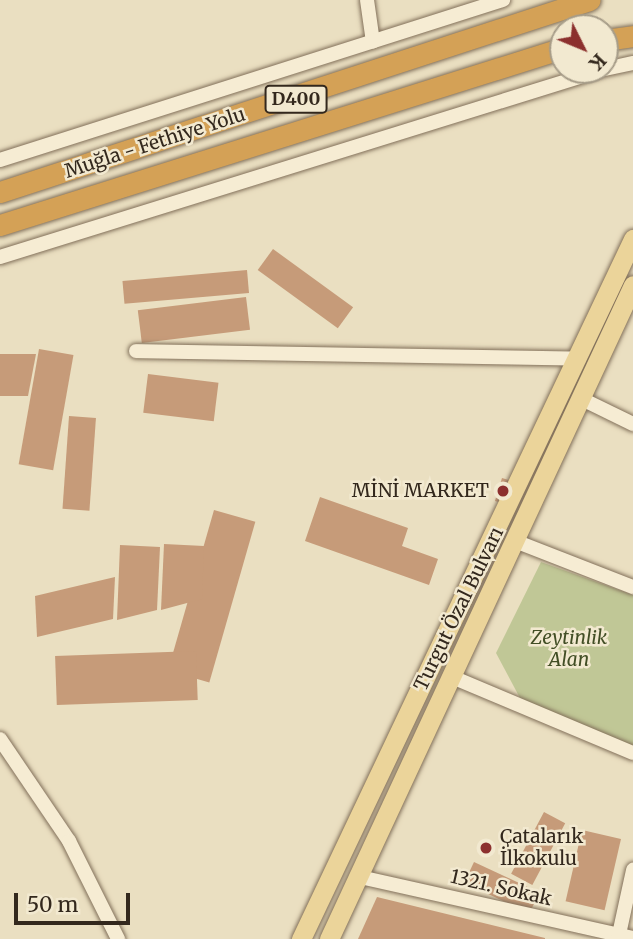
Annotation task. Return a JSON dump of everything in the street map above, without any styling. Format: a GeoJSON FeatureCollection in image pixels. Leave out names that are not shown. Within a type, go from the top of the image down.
{"type":"FeatureCollection","features":[{"type":"Feature","properties":{"kind":"highway","name":"Muğla - Fethiye Yolu"},"geometry":{"type":"LineString","coordinates":[[0,192],[589,0]]}},
{"type":"Feature","properties":{"kind":"highway","name":"Muğla - Fethiye Yolu"},"geometry":{"type":"LineString","coordinates":[[0,225],[549,52]]}},
{"type":"Feature","properties":{"kind":"main road","name":"Turgut Özal Bulvarı"},"geometry":{"type":"LineString","coordinates":[[301,939],[579,359],[633,239]]}},
{"type":"Feature","properties":{"kind":"main road","name":"Turgut Özal Bulvarı"},"geometry":{"type":"LineString","coordinates":[[329,939],[633,285]]}},
{"type":"Feature","properties":{"kind":"street"},"geometry":{"type":"LineString","coordinates":[[367,0],[373,42]]}},
{"type":"Feature","properties":{"kind":"street"},"geometry":{"type":"LineString","coordinates":[[0,160],[503,0]]}},
{"type":"Feature","properties":{"kind":"street"},"geometry":{"type":"LineString","coordinates":[[0,257],[559,84]]}},
{"type":"Feature","properties":{"kind":"street"},"geometry":{"type":"LineString","coordinates":[[136,351],[579,359]]}},
{"type":"Feature","properties":{"kind":"street"},"geometry":{"type":"LineString","coordinates":[[582,399],[633,424]]}},
{"type":"Feature","properties":{"kind":"street"},"geometry":{"type":"LineString","coordinates":[[515,541],[633,587]]}},
{"type":"Feature","properties":{"kind":"street"},"geometry":{"type":"LineString","coordinates":[[452,677],[633,753]]}},
{"type":"Feature","properties":{"kind":"street"},"geometry":{"type":"LineString","coordinates":[[0,739],[69,842],[118,939]]}},
{"type":"Feature","properties":{"kind":"street"},"geometry":{"type":"LineString","coordinates":[[623,937],[633,870]]}},
{"type":"Feature","properties":{"kind":"street","name":"1321. Sokak"},"geometry":{"type":"LineString","coordinates":[[360,877],[623,937]]}},
{"type":"Feature","properties":{"kind":"green space","name":"Zeytinlik Alan"},"geometry":{"type":"Polygon","coordinates":[[[541,562],[633,595],[633,746],[521,700],[496,653],[541,562]]]}},
{"type":"Feature","properties":{"kind":"building"},"geometry":{"type":"Polygon","coordinates":[[[273,249],[353,307],[338,328],[258,270],[273,249]]]}},
{"type":"Feature","properties":{"kind":"building"},"geometry":{"type":"Polygon","coordinates":[[[247,270],[249,293],[124,304],[122,281],[247,270]]]}},
{"type":"Feature","properties":{"kind":"building"},"geometry":{"type":"Polygon","coordinates":[[[246,297],[250,330],[142,343],[138,310],[246,297]]]}},
{"type":"Feature","properties":{"kind":"building"},"geometry":{"type":"Polygon","coordinates":[[[39,349],[73,355],[53,470],[19,464],[39,349]]]}},
{"type":"Feature","properties":{"kind":"building"},"geometry":{"type":"Polygon","coordinates":[[[0,354],[36,354],[28,396],[0,396],[0,354]]]}},
{"type":"Feature","properties":{"kind":"building"},"geometry":{"type":"Polygon","coordinates":[[[148,374],[218,383],[214,421],[143,413],[148,374]]]}},
{"type":"Feature","properties":{"kind":"building"},"geometry":{"type":"Polygon","coordinates":[[[69,416],[96,418],[89,511],[63,509],[69,416]]]}},
{"type":"Feature","properties":{"kind":"building","name":"MİNİ MARKET"},"geometry":{"type":"Polygon","coordinates":[[[502,478],[512,481],[505,504],[495,501],[502,478]]]}},
{"type":"Feature","properties":{"kind":"building"},"geometry":{"type":"Polygon","coordinates":[[[320,497],[408,528],[402,546],[438,559],[429,585],[305,541],[320,497]]]}},
{"type":"Feature","properties":{"kind":"building"},"geometry":{"type":"Polygon","coordinates":[[[214,510],[255,522],[209,682],[168,671],[214,510]]]}},
{"type":"Feature","properties":{"kind":"building"},"geometry":{"type":"Polygon","coordinates":[[[164,544],[204,546],[202,599],[161,610],[164,544]]]}},
{"type":"Feature","properties":{"kind":"building"},"geometry":{"type":"Polygon","coordinates":[[[120,545],[160,547],[157,610],[117,620],[120,545]]]}},
{"type":"Feature","properties":{"kind":"building"},"geometry":{"type":"Polygon","coordinates":[[[115,577],[113,619],[37,637],[35,596],[115,577]]]}},
{"type":"Feature","properties":{"kind":"building"},"geometry":{"type":"Polygon","coordinates":[[[196,651],[198,700],[57,705],[55,656],[196,651]]]}},
{"type":"Feature","properties":{"kind":"building"},"geometry":{"type":"Polygon","coordinates":[[[544,812],[565,823],[532,885],[511,874],[544,812]]]}},
{"type":"Feature","properties":{"kind":"building"},"geometry":{"type":"Polygon","coordinates":[[[582,830],[621,839],[605,910],[566,901],[582,830]]]}},
{"type":"Feature","properties":{"kind":"building"},"geometry":{"type":"Polygon","coordinates":[[[474,862],[539,892],[530,913],[464,883],[474,862]]]}},
{"type":"Feature","properties":{"kind":"building"},"geometry":{"type":"Polygon","coordinates":[[[377,897],[545,938],[545,939],[358,939],[377,897]]]}},
{"type":"Feature","properties":{"kind":"place","name":"MİNİ MARKET"},"geometry":{"type":"Point","coordinates":[503,491]}},
{"type":"Feature","properties":{"kind":"place","name":"Çatalarık İlkokulu"},"geometry":{"type":"Point","coordinates":[486,848]}}]}
